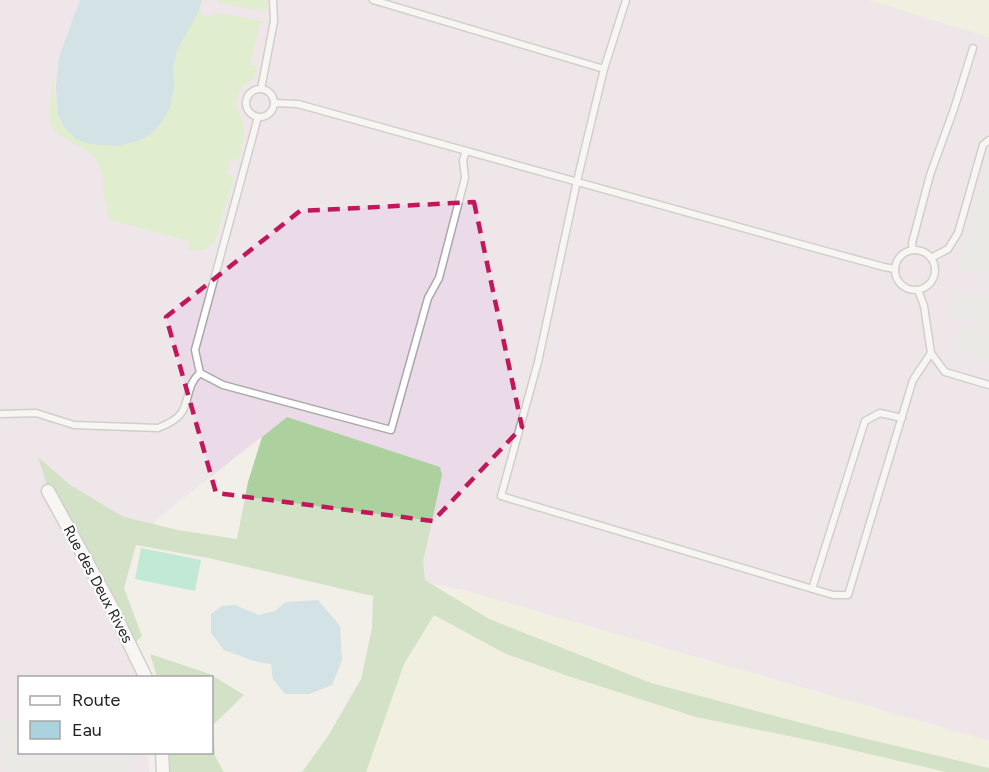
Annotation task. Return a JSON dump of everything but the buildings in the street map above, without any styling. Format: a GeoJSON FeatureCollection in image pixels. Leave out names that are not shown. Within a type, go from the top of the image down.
{"type":"FeatureCollection","features":[{"type":"Feature","properties":{"kind":"street","name":"Rue des Deux Rives"},"geometry":{"type":"LineString","coordinates":[[48,491],[108,600],[146,676]]}},
{"type":"Feature","properties":{"kind":"street"},"geometry":{"type":"LineString","coordinates":[[162,754],[163,772]]}},
{"type":"Feature","properties":{"kind":"lane"},"geometry":{"type":"LineString","coordinates":[[261,89],[274,21],[273,0]]}},
{"type":"Feature","properties":{"kind":"lane"},"geometry":{"type":"LineString","coordinates":[[373,0],[604,69]]}},
{"type":"Feature","properties":{"kind":"lane"},"geometry":{"type":"LineString","coordinates":[[626,0],[604,69],[538,362],[501,496],[833,595],[848,595],[913,380],[931,353]]}},
{"type":"Feature","properties":{"kind":"lane"},"geometry":{"type":"LineString","coordinates":[[913,250],[912,243],[930,175],[973,48]]}},
{"type":"Feature","properties":{"kind":"lane"},"geometry":{"type":"LineString","coordinates":[[261,89],[270,93],[274,103],[268,115],[258,117],[250,113],[246,102],[252,91],[261,89]]}},
{"type":"Feature","properties":{"kind":"lane"},"geometry":{"type":"LineString","coordinates":[[274,103],[298,104],[895,269]]}},
{"type":"Feature","properties":{"kind":"lane"},"geometry":{"type":"LineString","coordinates":[[200,373],[195,350],[258,117]]}},
{"type":"Feature","properties":{"kind":"lane"},"geometry":{"type":"LineString","coordinates":[[931,258],[948,249],[958,233],[983,145],[989,140]]}},
{"type":"Feature","properties":{"kind":"lane"},"geometry":{"type":"LineString","coordinates":[[200,373],[223,385],[391,430],[428,298],[439,278],[465,178],[463,160],[466,151]]}},
{"type":"Feature","properties":{"kind":"lane"},"geometry":{"type":"LineString","coordinates":[[913,250],[923,252],[931,258],[935,271],[930,284],[918,290],[906,288],[897,280],[895,269],[904,253],[913,250]]}},
{"type":"Feature","properties":{"kind":"lane"},"geometry":{"type":"LineString","coordinates":[[918,290],[924,306],[931,353],[945,372],[989,385]]}},
{"type":"Feature","properties":{"kind":"lane"},"geometry":{"type":"LineString","coordinates":[[0,414],[36,413],[74,425],[158,428],[169,424],[182,413],[194,379],[200,373]]}},
{"type":"Feature","properties":{"kind":"lane"},"geometry":{"type":"LineString","coordinates":[[812,589],[865,421],[880,413],[902,418]]}},
{"type":"Feature","properties":{"kind":"highlighted area"},"geometry":{"type":"Polygon","coordinates":[[[474,202],[522,427],[433,521],[216,493],[166,317],[300,211],[474,202]]]}},
{"type":"Feature","properties":{"kind":"shaded area"},"geometry":{"type":"Polygon","coordinates":[[[0,0],[869,0],[989,37],[989,741],[463,590],[406,578],[287,417],[161,516],[116,560],[146,676],[18,676],[18,754],[148,754],[149,772],[0,772],[0,0]]]}},
{"type":"Feature","properties":{"kind":"shaded area"},"geometry":{"type":"Polygon","coordinates":[[[989,161],[989,276],[957,266],[989,161]]]}},
{"type":"Feature","properties":{"kind":"shaded area"},"geometry":{"type":"Polygon","coordinates":[[[952,289],[989,297],[989,362],[953,348],[963,323],[981,331],[983,321],[947,314],[952,289]]]}},
{"type":"Feature","properties":{"kind":"shaded area"},"geometry":{"type":"Polygon","coordinates":[[[0,720],[18,720],[18,754],[133,754],[133,772],[7,772],[5,763],[2,762],[3,739],[0,739],[0,720]]]}},
{"type":"Feature","properties":{"kind":"green space"},"geometry":{"type":"Polygon","coordinates":[[[219,0],[268,0],[268,9],[263,11],[219,3],[219,0]]]}},
{"type":"Feature","properties":{"kind":"green space"},"geometry":{"type":"Polygon","coordinates":[[[869,0],[989,0],[989,37],[869,0]]]}},
{"type":"Feature","properties":{"kind":"green space"},"geometry":{"type":"Polygon","coordinates":[[[199,10],[202,11],[202,15],[211,17],[219,13],[268,22],[268,24],[260,23],[250,65],[258,67],[254,77],[240,90],[235,104],[242,120],[244,137],[239,160],[231,159],[227,174],[234,177],[215,241],[205,249],[197,251],[188,249],[189,241],[110,220],[104,200],[103,177],[96,158],[59,135],[50,121],[49,110],[53,74],[56,105],[64,127],[137,141],[150,135],[158,127],[174,86],[173,65],[177,51],[199,10]]]}},
{"type":"Feature","properties":{"kind":"green space"},"geometry":{"type":"Polygon","coordinates":[[[287,417],[440,467],[442,475],[423,562],[425,580],[489,619],[651,683],[821,728],[989,768],[989,772],[946,772],[696,717],[504,653],[434,615],[404,664],[366,772],[302,772],[328,736],[361,679],[372,628],[373,596],[208,558],[136,545],[124,588],[142,636],[128,650],[59,524],[38,457],[70,485],[124,517],[178,530],[237,539],[248,482],[262,437],[287,417]]]}},
{"type":"Feature","properties":{"kind":"green space"},"geometry":{"type":"Polygon","coordinates":[[[141,548],[201,560],[195,591],[135,579],[141,548]]]}},
{"type":"Feature","properties":{"kind":"green space"},"geometry":{"type":"Polygon","coordinates":[[[463,590],[989,741],[989,772],[364,772],[404,664],[434,615],[463,590]]]}},
{"type":"Feature","properties":{"kind":"green space"},"geometry":{"type":"Polygon","coordinates":[[[150,654],[210,674],[244,695],[213,725],[213,676],[157,676],[150,654]]]}},
{"type":"Feature","properties":{"kind":"green space"},"geometry":{"type":"Polygon","coordinates":[[[213,725],[215,756],[224,772],[170,772],[169,754],[213,754],[213,725]]]}},
{"type":"Feature","properties":{"kind":"water"},"geometry":{"type":"Polygon","coordinates":[[[80,0],[202,0],[177,51],[173,65],[174,86],[170,108],[150,135],[137,141],[119,146],[90,144],[76,139],[64,127],[58,114],[56,87],[59,57],[80,0]]]}},
{"type":"Feature","properties":{"kind":"water"},"geometry":{"type":"Polygon","coordinates":[[[318,600],[340,626],[342,660],[332,685],[309,694],[285,694],[273,679],[271,664],[254,661],[224,650],[211,633],[211,614],[222,606],[235,605],[259,615],[275,611],[286,602],[318,600]]]}}]}
